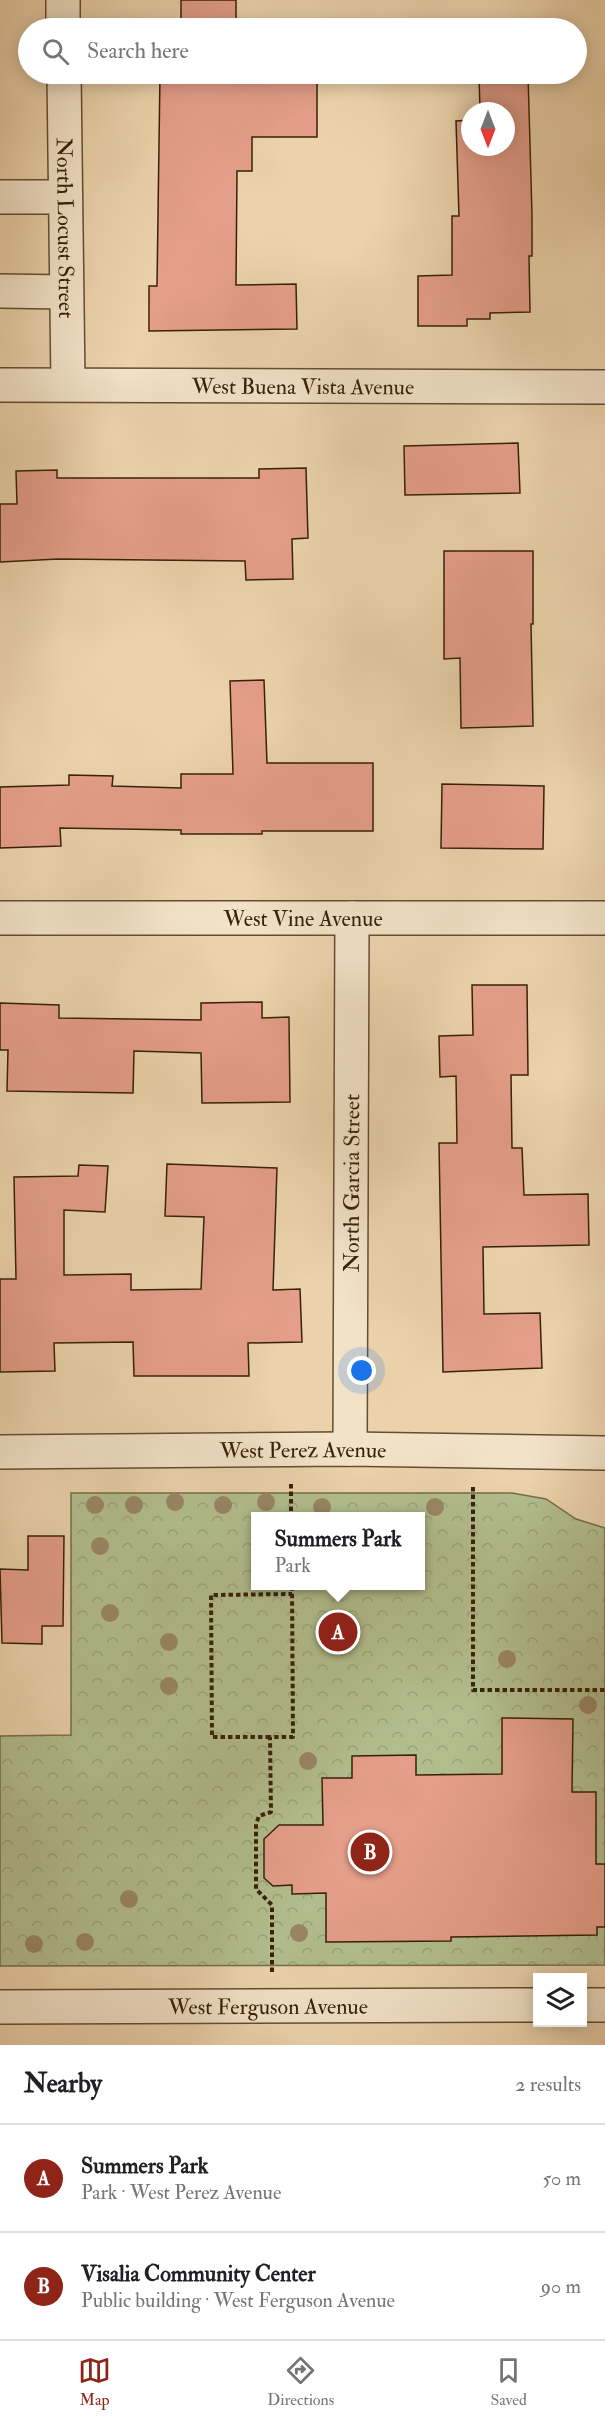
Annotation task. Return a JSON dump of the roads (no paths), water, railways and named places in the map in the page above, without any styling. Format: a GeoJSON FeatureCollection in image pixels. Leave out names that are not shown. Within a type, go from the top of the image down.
{"type":"FeatureCollection","features":[{"type":"Feature","properties":{"kind":"street"},"geometry":{"type":"LineString","coordinates":[[63,0],[63,18]]}},
{"type":"Feature","properties":{"kind":"street","name":"North Locust Street"},"geometry":{"type":"LineString","coordinates":[[64,84],[68,384]]}},
{"type":"Feature","properties":{"kind":"street"},"geometry":{"type":"LineString","coordinates":[[0,197],[65,197]]}},
{"type":"Feature","properties":{"kind":"street"},"geometry":{"type":"LineString","coordinates":[[0,291],[66,292]]}},
{"type":"Feature","properties":{"kind":"street","name":"West Buena Vista Avenue"},"geometry":{"type":"LineString","coordinates":[[0,385],[605,387]]}},
{"type":"Feature","properties":{"kind":"street","name":"West Vine Avenue"},"geometry":{"type":"LineString","coordinates":[[0,918],[605,918]]}},
{"type":"Feature","properties":{"kind":"street","name":"North Garcia Street"},"geometry":{"type":"LineString","coordinates":[[350,1449],[352,918]]}},
{"type":"Feature","properties":{"kind":"street","name":"West Perez Avenue"},"geometry":{"type":"LineString","coordinates":[[0,1452],[350,1449],[605,1453]]}},
{"type":"Feature","properties":{"kind":"street"},"geometry":{"type":"LineString","coordinates":[[587,2005],[605,2005]]}},
{"type":"Feature","properties":{"kind":"street","name":"West Ferguson Avenue"},"geometry":{"type":"LineString","coordinates":[[0,2007],[533,2006]]}},
{"type":"Feature","properties":{"kind":"place","name":"Summers Park"},"geometry":{"type":"Point","coordinates":[338,1632]}},
{"type":"Feature","properties":{"kind":"place","name":"Visalia Community Center"},"geometry":{"type":"Point","coordinates":[370,1852]}}]}
